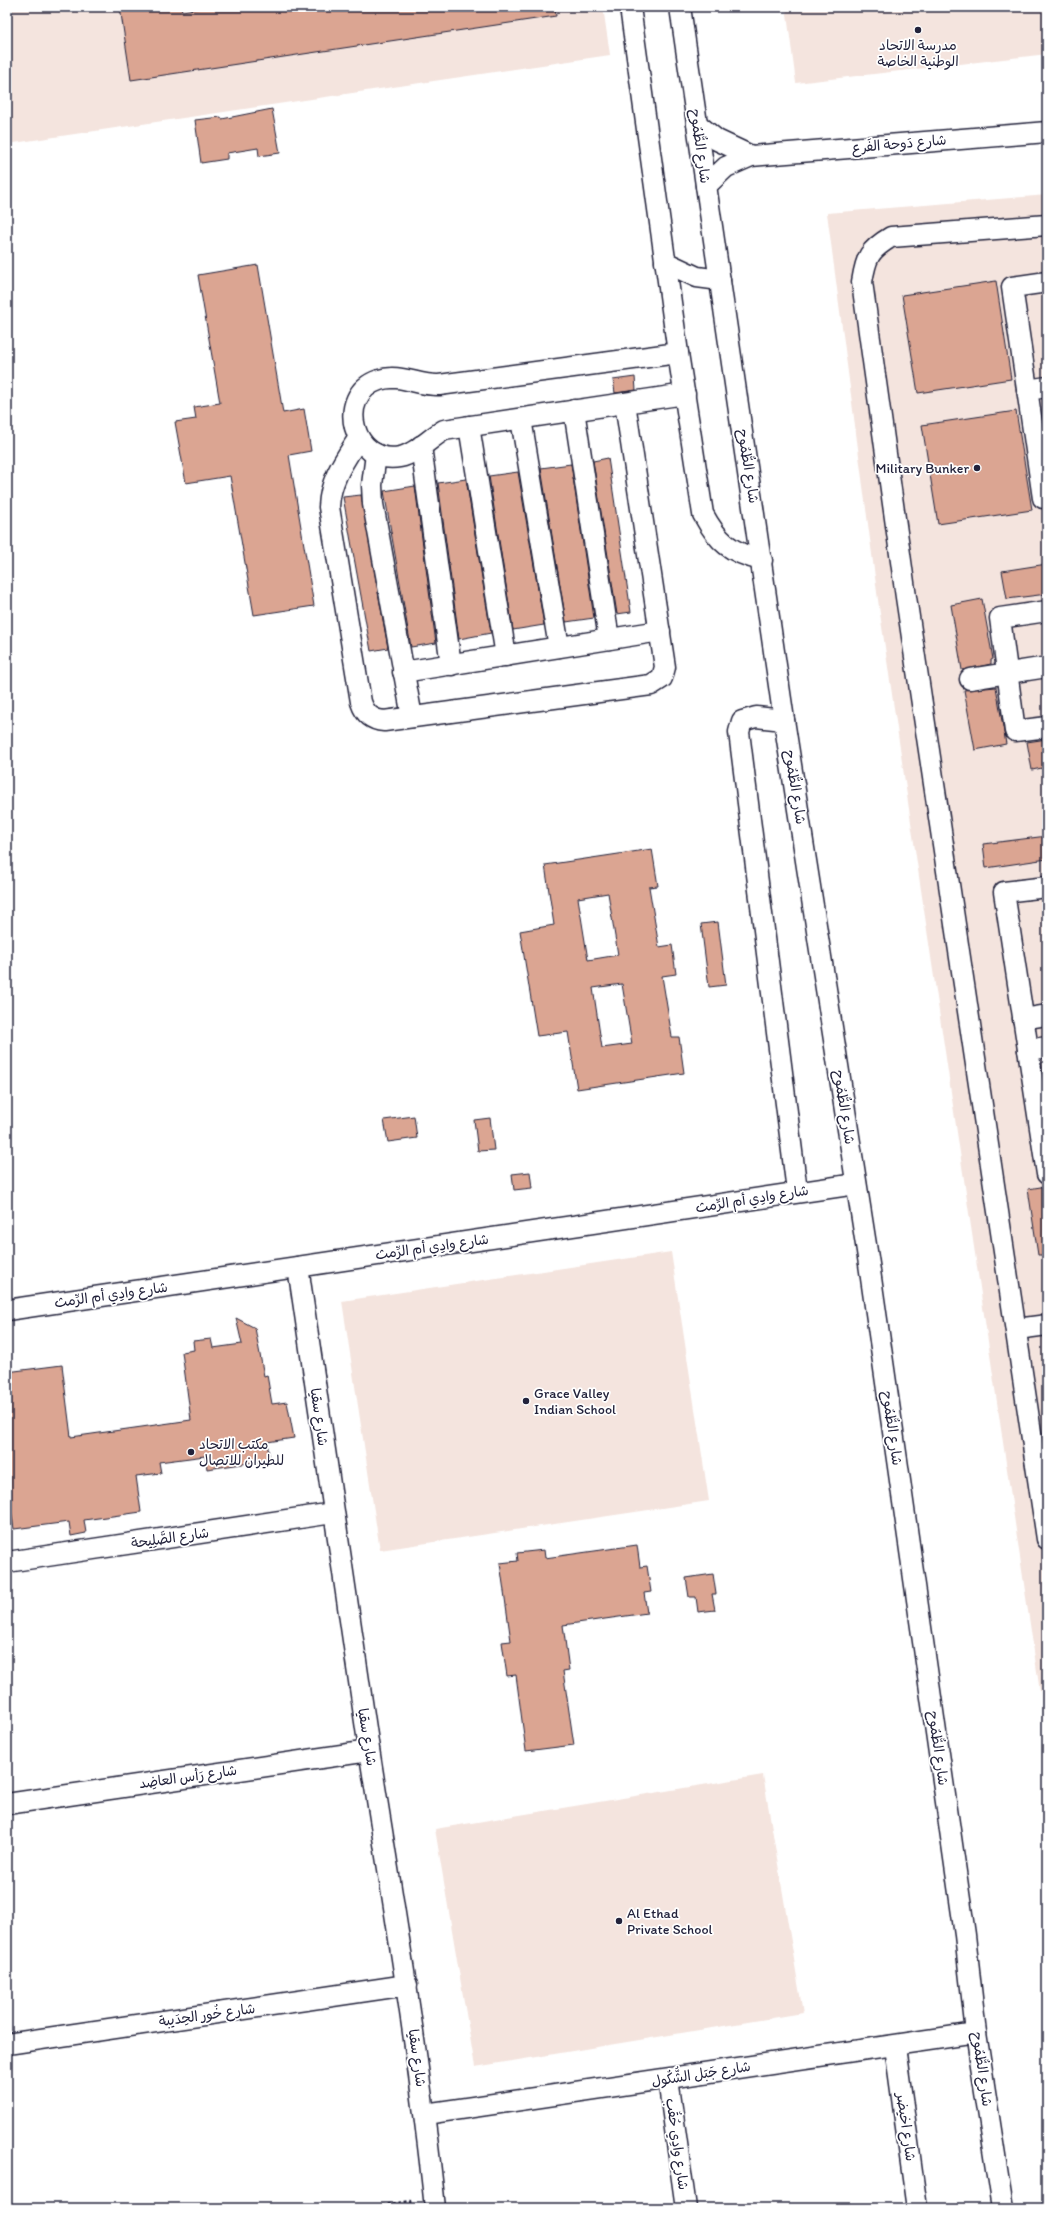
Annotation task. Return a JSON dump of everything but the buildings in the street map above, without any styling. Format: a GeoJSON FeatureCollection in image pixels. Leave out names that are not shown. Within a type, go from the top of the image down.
{"type":"FeatureCollection","features":[{"type":"Feature","properties":{"kind":"street"},"geometry":{"type":"LineString","coordinates":[[630,7],[678,353],[703,514],[712,531],[726,546],[743,555],[762,560]]}},
{"type":"Feature","properties":{"kind":"street","name":"شارع الطُّمُوح"},"geometry":{"type":"LineString","coordinates":[[680,7],[762,560],[784,720],[856,1184],[963,1920],[976,2034],[1003,2208]]}},
{"type":"Feature","properties":{"kind":"street","name":"شارع دَوحة الفَرع"},"geometry":{"type":"LineString","coordinates":[[697,124],[717,140],[751,156]]}},
{"type":"Feature","properties":{"kind":"street","name":"شارع دَوحة الفَرع"},"geometry":{"type":"LineString","coordinates":[[706,186],[726,167],[751,156],[1047,132]]}},
{"type":"Feature","properties":{"kind":"street"},"geometry":{"type":"LineString","coordinates":[[1047,225],[891,237],[876,246],[866,260],[862,282],[906,597],[1017,1329],[1047,1539]]}},
{"type":"Feature","properties":{"kind":"street"},"geometry":{"type":"LineString","coordinates":[[665,262],[691,275],[720,280]]}},
{"type":"Feature","properties":{"kind":"street"},"geometry":{"type":"LineString","coordinates":[[1047,282],[1012,287],[1043,498],[1047,498]]}},
{"type":"Feature","properties":{"kind":"street"},"geometry":{"type":"LineString","coordinates":[[678,353],[439,385],[421,384],[391,378],[379,380],[368,385],[354,404],[352,416],[353,428],[358,439],[366,448],[376,454],[388,457],[400,457],[411,453],[444,430],[685,394]]}},
{"type":"Feature","properties":{"kind":"street"},"geometry":{"type":"LineString","coordinates":[[1027,390],[1047,387]]}},
{"type":"Feature","properties":{"kind":"street"},"geometry":{"type":"LineString","coordinates":[[358,439],[336,474],[329,494],[329,507],[361,702],[367,714],[378,720],[412,718],[655,684],[662,678],[664,672],[660,631],[625,403]]}},
{"type":"Feature","properties":{"kind":"street"},"geometry":{"type":"LineString","coordinates":[[574,410],[609,640]]}},
{"type":"Feature","properties":{"kind":"street"},"geometry":{"type":"LineString","coordinates":[[521,419],[559,647]]}},
{"type":"Feature","properties":{"kind":"street"},"geometry":{"type":"LineString","coordinates":[[469,426],[506,656]]}},
{"type":"Feature","properties":{"kind":"street"},"geometry":{"type":"LineString","coordinates":[[421,446],[451,665]]}},
{"type":"Feature","properties":{"kind":"street"},"geometry":{"type":"LineString","coordinates":[[376,454],[372,485],[373,504],[412,718]]}},
{"type":"Feature","properties":{"kind":"street"},"geometry":{"type":"LineString","coordinates":[[1047,611],[1000,618],[1015,731],[1047,727]]}},
{"type":"Feature","properties":{"kind":"street"},"geometry":{"type":"LineString","coordinates":[[403,672],[660,631]]}},
{"type":"Feature","properties":{"kind":"street"},"geometry":{"type":"LineString","coordinates":[[970,679],[1047,667]]}},
{"type":"Feature","properties":{"kind":"street"},"geometry":{"type":"LineString","coordinates":[[784,720],[756,717],[742,721],[740,732],[797,1191]]}},
{"type":"Feature","properties":{"kind":"street"},"geometry":{"type":"LineString","coordinates":[[1047,887],[1004,892],[1023,1019],[1038,1048],[1047,1174]]}},
{"type":"Feature","properties":{"kind":"street"},"geometry":{"type":"LineString","coordinates":[[1023,1019],[1047,1015]]}},
{"type":"Feature","properties":{"kind":"street","name":"شارع وادِي أم الرِّمث"},"geometry":{"type":"LineString","coordinates":[[7,1310],[719,1205],[797,1191],[856,1184]]}},
{"type":"Feature","properties":{"kind":"street","name":"شارع سقيا"},"geometry":{"type":"LineString","coordinates":[[298,1267],[369,1751],[407,1985],[425,2114],[435,2208]]}},
{"type":"Feature","properties":{"kind":"street"},"geometry":{"type":"LineString","coordinates":[[1017,1329],[1047,1325]]}},
{"type":"Feature","properties":{"kind":"street","name":"شارع الصَّلِيحة"},"geometry":{"type":"LineString","coordinates":[[7,1562],[333,1513]]}},
{"type":"Feature","properties":{"kind":"street","name":"شارع رَأس العاضِد"},"geometry":{"type":"LineString","coordinates":[[7,1804],[369,1751]]}},
{"type":"Feature","properties":{"kind":"street","name":"شارع خُور الحِدَيبة"},"geometry":{"type":"LineString","coordinates":[[7,2044],[407,1985]]}},
{"type":"Feature","properties":{"kind":"street","name":"شارع جَبَل الشُّكُول"},"geometry":{"type":"LineString","coordinates":[[425,2114],[829,2054],[895,2047],[976,2034]]}},
{"type":"Feature","properties":{"kind":"street","name":"شارع اخيضر"},"geometry":{"type":"LineString","coordinates":[[895,2047],[917,2208]]}},
{"type":"Feature","properties":{"kind":"street","name":"شارع وادِي حُقُب"},"geometry":{"type":"LineString","coordinates":[[668,2079],[686,2208]]}},
{"type":"Feature","properties":{"kind":"path"},"geometry":{"type":"LineString","coordinates":[[363,2208],[411,2201],[412,2208]]}},
{"type":"Feature","properties":{"kind":"shaded area"},"geometry":{"type":"Polygon","coordinates":[[[7,7],[603,7],[610,55],[7,144],[7,7]]]}},
{"type":"Feature","properties":{"kind":"shaded area","name":"مدرسة الاتحاد الوطنية الخاصة"},"geometry":{"type":"Polygon","coordinates":[[[786,7],[1047,7],[1047,54],[796,83],[786,7]]]}},
{"type":"Feature","properties":{"kind":"shaded area"},"geometry":{"type":"Polygon","coordinates":[[[1047,195],[1047,1739],[878,600],[827,213],[1047,195]]]}},
{"type":"Feature","properties":{"kind":"shaded area","name":"Grace Valley Indian School"},"geometry":{"type":"Polygon","coordinates":[[[671,1252],[709,1501],[380,1550],[342,1301],[671,1252]]]}},
{"type":"Feature","properties":{"kind":"shaded area","name":"Al Ethad Private School"},"geometry":{"type":"Polygon","coordinates":[[[763,1775],[803,2013],[475,2067],[435,1829],[763,1775]]]}},
{"type":"Feature","properties":{"kind":"place","name":"مدرسة الاتحاد الوطنية الخاصة"},"geometry":{"type":"Point","coordinates":[918,30]}},
{"type":"Feature","properties":{"kind":"place","name":"Military Bunker"},"geometry":{"type":"Point","coordinates":[977,468]}},
{"type":"Feature","properties":{"kind":"place","name":"Grace Valley Indian School"},"geometry":{"type":"Point","coordinates":[526,1401]}},
{"type":"Feature","properties":{"kind":"place","name":"مكتب الاتحاد للطيران للاتصال"},"geometry":{"type":"Point","coordinates":[191,1452]}},
{"type":"Feature","properties":{"kind":"place","name":"Al Ethad Private School"},"geometry":{"type":"Point","coordinates":[619,1921]}}]}
